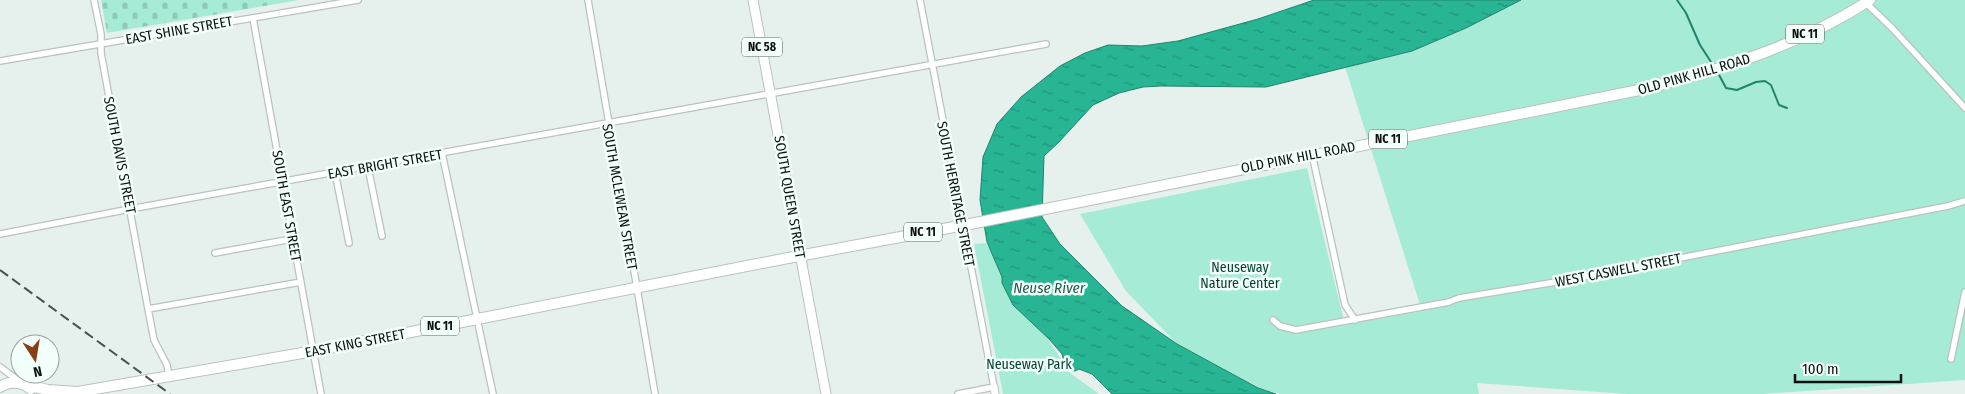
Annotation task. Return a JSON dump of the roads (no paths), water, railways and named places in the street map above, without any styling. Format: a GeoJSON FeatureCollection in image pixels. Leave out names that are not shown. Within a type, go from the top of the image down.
{"type":"FeatureCollection","features":[{"type":"Feature","properties":{"kind":"highway","name":"OLD PINK HILL ROAD"},"geometry":{"type":"LineString","coordinates":[[800,255],[1069,204],[1638,90],[1706,73],[1737,62],[1819,28],[1868,1]]}},
{"type":"Feature","properties":{"kind":"highway","name":"EAST KING STREET"},"geometry":{"type":"LineString","coordinates":[[24,384],[48,390],[77,393],[314,351],[800,255]]}},
{"type":"Feature","properties":{"kind":"highway"},"geometry":{"type":"LineString","coordinates":[[24,384],[35,394]]}},
{"type":"Feature","properties":{"kind":"main road","name":"SOUTH QUEEN STREET"},"geometry":{"type":"LineString","coordinates":[[753,0],[826,394]]}},
{"type":"Feature","properties":{"kind":"street","name":"SOUTH DAVIS STREET"},"geometry":{"type":"LineString","coordinates":[[94,0],[103,62],[154,340],[167,365],[169,376]]}},
{"type":"Feature","properties":{"kind":"street","name":"EAST SHINE STREET"},"geometry":{"type":"LineString","coordinates":[[0,61],[358,0]]}},
{"type":"Feature","properties":{"kind":"street","name":"SOUTH MCLEWEAN STREET"},"geometry":{"type":"LineString","coordinates":[[588,0],[655,394]]}},
{"type":"Feature","properties":{"kind":"street","name":"SOUTH HERRITAGE STREET"},"geometry":{"type":"LineString","coordinates":[[920,0],[966,224],[994,391]]}},
{"type":"Feature","properties":{"kind":"street"},"geometry":{"type":"LineString","coordinates":[[1868,1],[1965,108]]}},
{"type":"Feature","properties":{"kind":"street","name":"SOUTH EAST STREET"},"geometry":{"type":"LineString","coordinates":[[253,18],[321,394]]}},
{"type":"Feature","properties":{"kind":"street","name":"EAST BRIGHT STREET"},"geometry":{"type":"LineString","coordinates":[[0,234],[608,122],[1046,44]]}},
{"type":"Feature","properties":{"kind":"street"},"geometry":{"type":"LineString","coordinates":[[442,154],[492,394]]}},
{"type":"Feature","properties":{"kind":"street"},"geometry":{"type":"LineString","coordinates":[[1312,154],[1345,305],[1354,320]]}},
{"type":"Feature","properties":{"kind":"street"},"geometry":{"type":"LineString","coordinates":[[368,167],[382,236]]}},
{"type":"Feature","properties":{"kind":"street"},"geometry":{"type":"LineString","coordinates":[[335,172],[349,243]]}},
{"type":"Feature","properties":{"kind":"street","name":"WEST CASWELL STREET"},"geometry":{"type":"LineString","coordinates":[[1273,320],[1280,326],[1296,330],[1449,302],[1459,298],[1562,281],[1938,208],[1965,201]]}},
{"type":"Feature","properties":{"kind":"street"},"geometry":{"type":"LineString","coordinates":[[215,253],[292,239]]}},
{"type":"Feature","properties":{"kind":"street"},"geometry":{"type":"LineString","coordinates":[[148,309],[301,282]]}},
{"type":"Feature","properties":{"kind":"street"},"geometry":{"type":"LineString","coordinates":[[1951,359],[1965,292]]}},
{"type":"Feature","properties":{"kind":"street"},"geometry":{"type":"LineString","coordinates":[[958,394],[994,391]]}},
{"type":"Feature","properties":{"kind":"water","name":"Neuse River"},"geometry":{"type":"Polygon","coordinates":[[[1314,0],[1521,0],[1466,28],[1412,51],[1266,87],[1143,87],[1119,93],[1093,105],[1044,156],[1042,217],[1060,244],[1122,306],[1177,344],[1258,388],[1276,394],[1112,394],[1092,374],[1079,369],[1075,371],[1066,369],[1062,354],[1013,305],[1002,283],[1002,277],[987,242],[980,200],[983,157],[997,124],[1021,97],[1060,66],[1085,53],[1108,45],[1142,46],[1178,41],[1258,19],[1314,0]]]}},
{"type":"Feature","properties":{"kind":"waterway"},"geometry":{"type":"LineString","coordinates":[[1677,0],[1686,13],[1700,45],[1713,65]]}},
{"type":"Feature","properties":{"kind":"waterway"},"geometry":{"type":"LineString","coordinates":[[1717,71],[1726,88],[1737,90],[1756,82],[1765,81],[1771,85],[1779,105],[1787,108]]}},
{"type":"Feature","properties":{"kind":"railway"},"geometry":{"type":"LineString","coordinates":[[0,270],[170,394]]}},
{"type":"Feature","properties":{"kind":"park label","name":"Neuseway Nature Center"},"geometry":{"type":"Point","coordinates":[1240,276]}},
{"type":"Feature","properties":{"kind":"park label","name":"Neuseway Park"},"geometry":{"type":"Point","coordinates":[1029,364]}}]}
